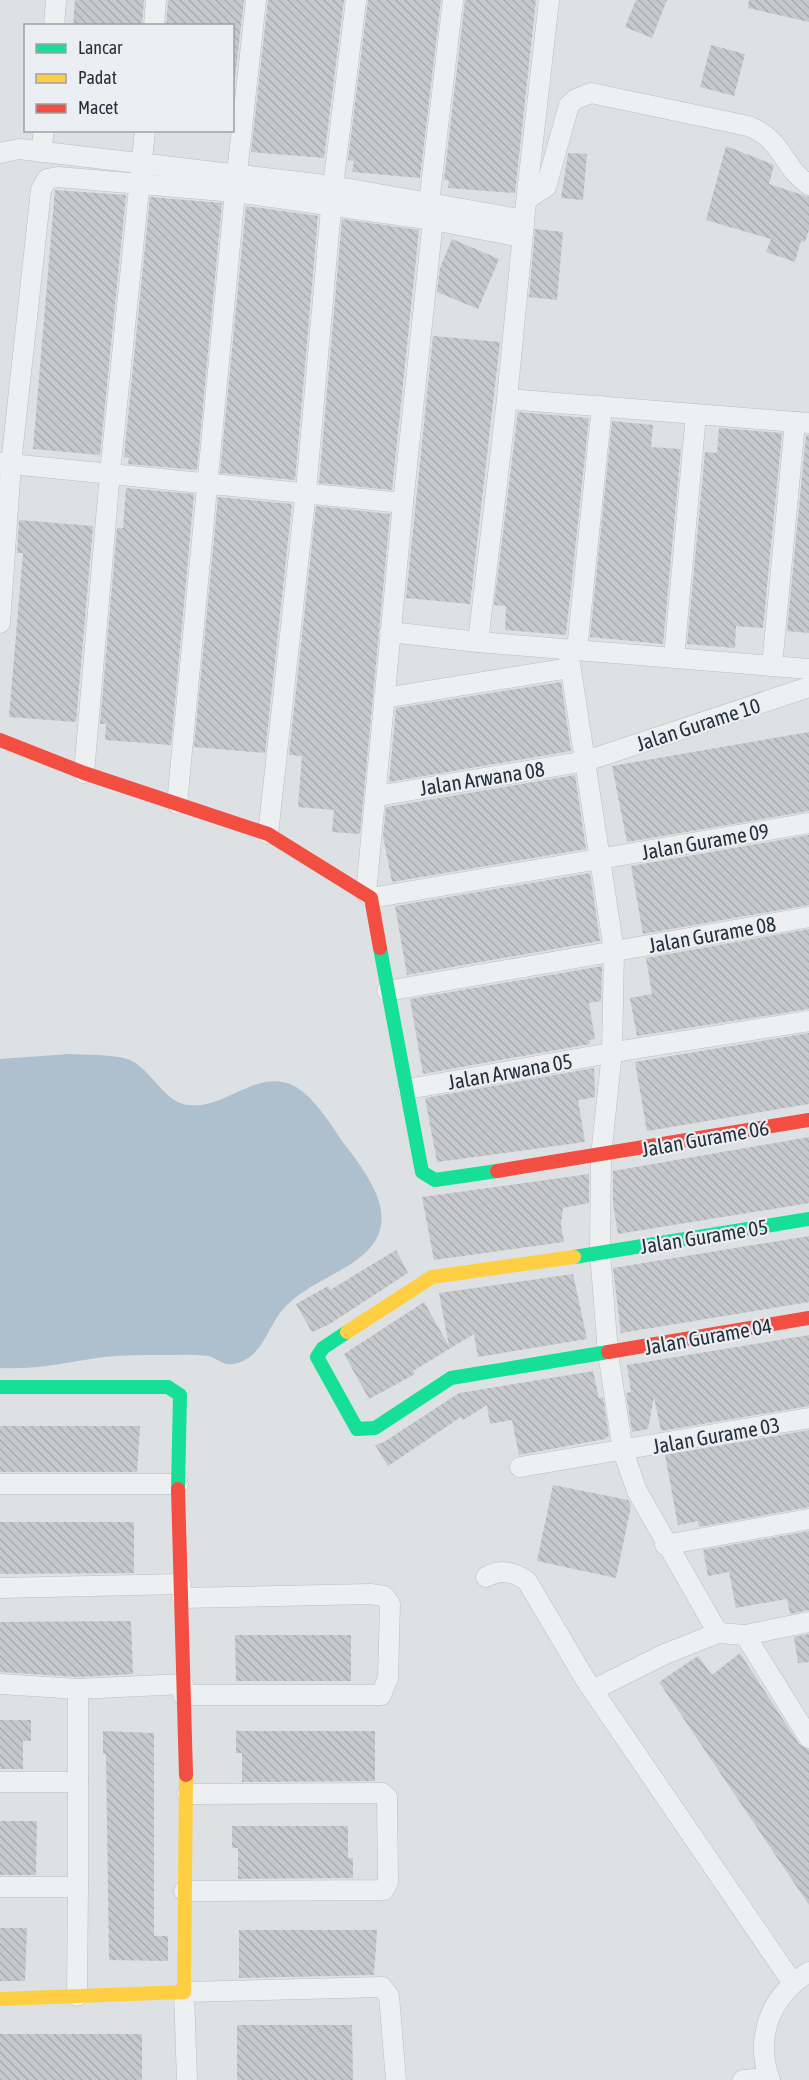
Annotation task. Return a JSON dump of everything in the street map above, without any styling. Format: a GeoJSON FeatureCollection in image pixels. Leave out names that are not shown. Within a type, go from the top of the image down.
{"type":"FeatureCollection","features":[{"type":"Feature","properties":{"kind":"street"},"geometry":{"type":"LineString","coordinates":[[54,24],[56,0]]}},
{"type":"Feature","properties":{"kind":"street"},"geometry":{"type":"LineString","coordinates":[[154,24],[156,0]]}},
{"type":"Feature","properties":{"kind":"street"},"geometry":{"type":"LineString","coordinates":[[177,804],[206,483],[256,0]]}},
{"type":"Feature","properties":{"kind":"street"},"geometry":{"type":"LineString","coordinates":[[268,834],[306,491],[333,186],[356,0]]}},
{"type":"Feature","properties":{"kind":"street"},"geometry":{"type":"LineString","coordinates":[[0,740],[84,773],[268,834],[369,895],[390,632],[453,0]]}},
{"type":"Feature","properties":{"kind":"street"},"geometry":{"type":"LineString","coordinates":[[477,642],[507,399],[523,229],[549,0]]}},
{"type":"Feature","properties":{"kind":"street"},"geometry":{"type":"LineString","coordinates":[[527,199],[546,187],[569,105],[576,99],[591,93],[747,126],[765,133],[801,179],[809,185]]}},
{"type":"Feature","properties":{"kind":"street"},"geometry":{"type":"LineString","coordinates":[[41,152],[44,132]]}},
{"type":"Feature","properties":{"kind":"street"},"geometry":{"type":"LineString","coordinates":[[84,773],[110,473],[145,132]]}},
{"type":"Feature","properties":{"kind":"street"},"geometry":{"type":"LineString","coordinates":[[0,153],[19,149],[142,162],[236,182],[332,208],[431,212]]}},
{"type":"Feature","properties":{"kind":"street"},"geometry":{"type":"LineString","coordinates":[[0,623],[6,463],[43,185],[53,177],[141,183],[236,182],[333,186],[431,212],[523,229]]}},
{"type":"Feature","properties":{"kind":"street"},"geometry":{"type":"LineString","coordinates":[[507,399],[802,423],[772,666]]}},
{"type":"Feature","properties":{"kind":"street"},"geometry":{"type":"LineString","coordinates":[[602,406],[572,656],[614,951],[612,1052],[601,1156],[600,1253],[608,1353],[623,1451],[637,1491],[665,1545],[718,1633]]}},
{"type":"Feature","properties":{"kind":"street"},"geometry":{"type":"LineString","coordinates":[[674,658],[696,414]]}},
{"type":"Feature","properties":{"kind":"street"},"geometry":{"type":"LineString","coordinates":[[6,463],[306,491],[403,503]]}},
{"type":"Feature","properties":{"kind":"street"},"geometry":{"type":"LineString","coordinates":[[390,632],[572,656],[674,658],[809,669]]}},
{"type":"Feature","properties":{"kind":"street"},"geometry":{"type":"LineString","coordinates":[[384,698],[572,656]]}},
{"type":"Feature","properties":{"kind":"street","name":"Jalan Gurame 10"},"geometry":{"type":"LineString","coordinates":[[586,761],[809,687]]}},
{"type":"Feature","properties":{"kind":"street","name":"Jalan Arwana 08"},"geometry":{"type":"LineString","coordinates":[[377,796],[586,761]]}},
{"type":"Feature","properties":{"kind":"street","name":"Jalan Gurame 09"},"geometry":{"type":"LineString","coordinates":[[369,895],[601,859],[809,823]]}},
{"type":"Feature","properties":{"kind":"street","name":"Jalan Gurame 06"},"geometry":{"type":"LineString","coordinates":[[369,895],[408,1089],[422,1172],[435,1180],[601,1156],[809,1120]]}},
{"type":"Feature","properties":{"kind":"street","name":"Jalan Gurame 08"},"geometry":{"type":"LineString","coordinates":[[387,991],[809,917]]}},
{"type":"Feature","properties":{"kind":"street","name":"Jalan Arwana 05"},"geometry":{"type":"LineString","coordinates":[[408,1089],[612,1052],[809,1021]]}},
{"type":"Feature","properties":{"kind":"street","name":"Jalan Gurame 05"},"geometry":{"type":"LineString","coordinates":[[608,1353],[451,1378],[375,1428],[365,1430],[357,1429],[318,1363],[317,1357],[323,1348],[432,1277],[600,1253],[809,1219]]}},
{"type":"Feature","properties":{"kind":"street","name":"Jalan Gurame 04"},"geometry":{"type":"LineString","coordinates":[[608,1353],[809,1318]]}},
{"type":"Feature","properties":{"kind":"street"},"geometry":{"type":"LineString","coordinates":[[0,1387],[168,1387],[176,1390],[180,1395],[178,1484],[187,1794],[184,1891],[187,2080]]}},
{"type":"Feature","properties":{"kind":"street","name":"Jalan Gurame 03"},"geometry":{"type":"LineString","coordinates":[[520,1467],[809,1418]]}},
{"type":"Feature","properties":{"kind":"street"},"geometry":{"type":"LineString","coordinates":[[0,1485],[178,1484]]}},
{"type":"Feature","properties":{"kind":"street"},"geometry":{"type":"LineString","coordinates":[[665,1545],[809,1519]]}},
{"type":"Feature","properties":{"kind":"street"},"geometry":{"type":"LineString","coordinates":[[486,1577],[504,1571],[527,1581],[593,1690],[792,1982]]}},
{"type":"Feature","properties":{"kind":"street"},"geometry":{"type":"LineString","coordinates":[[0,1588],[370,1594],[384,1596],[390,1604],[388,1678],[381,1695],[78,1689],[0,1683]]}},
{"type":"Feature","properties":{"kind":"street"},"geometry":{"type":"LineString","coordinates":[[593,1690],[665,1654],[718,1633],[745,1635],[809,1622]]}},
{"type":"Feature","properties":{"kind":"street"},"geometry":{"type":"LineString","coordinates":[[745,1635],[806,1729]]}},
{"type":"Feature","properties":{"kind":"street"},"geometry":{"type":"LineString","coordinates":[[77,1996],[78,1689]]}},
{"type":"Feature","properties":{"kind":"street"},"geometry":{"type":"LineString","coordinates":[[0,1782],[78,1782]]}},
{"type":"Feature","properties":{"kind":"street"},"geometry":{"type":"LineString","coordinates":[[184,1891],[384,1890],[388,1882],[387,1797],[382,1793],[187,1794]]}},
{"type":"Feature","properties":{"kind":"street"},"geometry":{"type":"LineString","coordinates":[[0,1887],[78,1887]]}},
{"type":"Feature","properties":{"kind":"street"},"geometry":{"type":"LineString","coordinates":[[743,2080],[770,2079],[763,2044],[771,2010],[792,1982],[809,1972]]}},
{"type":"Feature","properties":{"kind":"street"},"geometry":{"type":"LineString","coordinates":[[0,1999],[382,1987],[387,1989],[389,1996],[396,2080]]}},
{"type":"Feature","properties":{"kind":"water"},"geometry":{"type":"Polygon","coordinates":[[[69,1054],[110,1056],[132,1061],[139,1065],[169,1096],[183,1104],[211,1103],[265,1082],[278,1081],[301,1090],[324,1114],[369,1179],[381,1209],[381,1223],[377,1237],[367,1251],[351,1264],[293,1299],[280,1313],[259,1348],[244,1361],[229,1364],[202,1355],[133,1355],[40,1367],[0,1368],[0,1059],[69,1054]]]}},
{"type":"Feature","properties":{"kind":"building"},"geometry":{"type":"Polygon","coordinates":[[[75,0],[144,0],[142,24],[73,24],[75,0]]]}},
{"type":"Feature","properties":{"kind":"building"},"geometry":{"type":"Polygon","coordinates":[[[168,0],[244,0],[234,87],[234,24],[166,24],[168,0]]]}},
{"type":"Feature","properties":{"kind":"building"},"geometry":{"type":"Polygon","coordinates":[[[268,0],[344,0],[324,158],[251,152],[268,0]]]}},
{"type":"Feature","properties":{"kind":"building"},"geometry":{"type":"Polygon","coordinates":[[[368,0],[441,0],[420,178],[352,172],[354,161],[348,160],[368,0]]]}},
{"type":"Feature","properties":{"kind":"building"},"geometry":{"type":"Polygon","coordinates":[[[465,0],[536,0],[515,193],[448,188],[449,180],[444,180],[465,0]]]}},
{"type":"Feature","properties":{"kind":"building"},"geometry":{"type":"Polygon","coordinates":[[[636,0],[667,0],[652,38],[625,27],[636,0]]]}},
{"type":"Feature","properties":{"kind":"building"},"geometry":{"type":"Polygon","coordinates":[[[749,0],[809,0],[809,22],[748,8],[749,0]]]}},
{"type":"Feature","properties":{"kind":"building"},"geometry":{"type":"Polygon","coordinates":[[[711,45],[745,54],[734,96],[700,87],[711,45]]]}},
{"type":"Feature","properties":{"kind":"building"},"geometry":{"type":"Polygon","coordinates":[[[726,146],[774,165],[769,184],[809,197],[809,230],[805,242],[801,241],[795,262],[766,252],[771,239],[706,220],[726,146]]]}},
{"type":"Feature","properties":{"kind":"building"},"geometry":{"type":"Polygon","coordinates":[[[568,153],[587,154],[583,200],[561,198],[568,153]]]}},
{"type":"Feature","properties":{"kind":"building"},"geometry":{"type":"Polygon","coordinates":[[[55,190],[126,195],[100,455],[33,449],[55,190]]]}},
{"type":"Feature","properties":{"kind":"building"},"geometry":{"type":"Polygon","coordinates":[[[150,197],[222,203],[197,470],[128,464],[129,458],[124,457],[150,197]]]}},
{"type":"Feature","properties":{"kind":"building"},"geometry":{"type":"Polygon","coordinates":[[[246,206],[318,216],[295,480],[220,473],[246,206]]]}},
{"type":"Feature","properties":{"kind":"building"},"geometry":{"type":"Polygon","coordinates":[[[342,219],[419,230],[392,490],[319,483],[342,219]]]}},
{"type":"Feature","properties":{"kind":"building"},"geometry":{"type":"Polygon","coordinates":[[[535,229],[563,232],[557,300],[529,297],[535,229]]]}},
{"type":"Feature","properties":{"kind":"building"},"geometry":{"type":"Polygon","coordinates":[[[452,239],[499,259],[478,309],[437,292],[440,268],[452,239]]]}},
{"type":"Feature","properties":{"kind":"building"},"geometry":{"type":"Polygon","coordinates":[[[433,336],[500,342],[470,604],[406,598],[433,336]]]}},
{"type":"Feature","properties":{"kind":"building"},"geometry":{"type":"Polygon","coordinates":[[[518,412],[589,418],[566,635],[505,630],[506,606],[494,605],[518,412]]]}},
{"type":"Feature","properties":{"kind":"building"},"geometry":{"type":"Polygon","coordinates":[[[612,421],[653,425],[651,447],[681,449],[663,644],[590,637],[612,421]]]}},
{"type":"Feature","properties":{"kind":"building"},"geometry":{"type":"Polygon","coordinates":[[[719,428],[782,433],[763,628],[736,626],[735,648],[687,644],[705,452],[717,453],[719,428]]]}},
{"type":"Feature","properties":{"kind":"building"},"geometry":{"type":"Polygon","coordinates":[[[806,435],[809,435],[809,633],[787,631],[806,435]]]}},
{"type":"Feature","properties":{"kind":"building"},"geometry":{"type":"Polygon","coordinates":[[[126,488],[194,494],[171,745],[105,740],[106,724],[100,724],[117,528],[123,528],[126,488]]]}},
{"type":"Feature","properties":{"kind":"building"},"geometry":{"type":"Polygon","coordinates":[[[218,497],[292,504],[265,753],[194,747],[218,497]]]}},
{"type":"Feature","properties":{"kind":"building"},"geometry":{"type":"Polygon","coordinates":[[[316,506],[390,514],[360,834],[332,832],[334,810],[298,807],[302,756],[289,755],[316,506]]]}},
{"type":"Feature","properties":{"kind":"building"},"geometry":{"type":"Polygon","coordinates":[[[19,520],[93,526],[76,722],[9,717],[23,553],[17,553],[19,520]]]}},
{"type":"Feature","properties":{"kind":"building"},"geometry":{"type":"Polygon","coordinates":[[[561,682],[571,751],[389,782],[396,708],[561,682]]]}},
{"type":"Feature","properties":{"kind":"building"},"geometry":{"type":"Polygon","coordinates":[[[809,732],[809,811],[627,842],[612,766],[809,732]]]}},
{"type":"Feature","properties":{"kind":"building"},"geometry":{"type":"Polygon","coordinates":[[[575,775],[586,849],[392,882],[383,836],[386,807],[575,775]]]}},
{"type":"Feature","properties":{"kind":"building"},"geometry":{"type":"Polygon","coordinates":[[[809,835],[809,905],[643,934],[631,866],[809,835]]]}},
{"type":"Feature","properties":{"kind":"building"},"geometry":{"type":"Polygon","coordinates":[[[590,873],[600,941],[407,975],[395,906],[590,873]]]}},
{"type":"Feature","properties":{"kind":"building"},"geometry":{"type":"Polygon","coordinates":[[[809,929],[809,1009],[637,1036],[630,998],[652,994],[646,958],[809,929]]]}},
{"type":"Feature","properties":{"kind":"building"},"geometry":{"type":"Polygon","coordinates":[[[602,966],[601,1001],[589,1003],[595,1039],[589,1040],[590,1044],[423,1074],[410,999],[602,966]]]}},
{"type":"Feature","properties":{"kind":"building"},"geometry":{"type":"Polygon","coordinates":[[[809,1033],[809,1104],[647,1131],[635,1062],[809,1033]]]}},
{"type":"Feature","properties":{"kind":"building"},"geometry":{"type":"Polygon","coordinates":[[[594,1068],[595,1097],[578,1100],[585,1142],[437,1162],[425,1098],[594,1068]]]}},
{"type":"Feature","properties":{"kind":"building"},"geometry":{"type":"Polygon","coordinates":[[[809,1137],[809,1203],[618,1234],[613,1204],[613,1171],[809,1137]]]}},
{"type":"Feature","properties":{"kind":"building"},"geometry":{"type":"Polygon","coordinates":[[[589,1174],[589,1203],[563,1208],[561,1225],[564,1242],[434,1260],[422,1197],[589,1174]]]}},
{"type":"Feature","properties":{"kind":"building"},"geometry":{"type":"Polygon","coordinates":[[[809,1236],[809,1302],[621,1333],[613,1268],[809,1236]]]}},
{"type":"Feature","properties":{"kind":"building"},"geometry":{"type":"Polygon","coordinates":[[[396,1250],[408,1273],[328,1325],[312,1332],[296,1304],[328,1286],[330,1290],[396,1250]]]}},
{"type":"Feature","properties":{"kind":"building"},"geometry":{"type":"Polygon","coordinates":[[[573,1274],[587,1339],[478,1357],[474,1334],[413,1371],[415,1374],[369,1399],[344,1354],[424,1302],[449,1346],[439,1293],[573,1274]]]}},
{"type":"Feature","properties":{"kind":"building"},"geometry":{"type":"Polygon","coordinates":[[[809,1335],[809,1406],[661,1431],[654,1397],[648,1429],[632,1432],[626,1393],[631,1392],[627,1365],[809,1335]]]}},
{"type":"Feature","properties":{"kind":"building"},"geometry":{"type":"Polygon","coordinates":[[[593,1371],[599,1398],[603,1397],[609,1436],[605,1439],[519,1455],[512,1420],[490,1424],[487,1405],[463,1420],[461,1417],[388,1466],[375,1445],[384,1442],[459,1393],[593,1371]]]}},
{"type":"Feature","properties":{"kind":"building"},"geometry":{"type":"Polygon","coordinates":[[[0,1426],[140,1426],[137,1472],[0,1472],[0,1426]]]}},
{"type":"Feature","properties":{"kind":"building"},"geometry":{"type":"Polygon","coordinates":[[[809,1430],[809,1507],[699,1527],[698,1521],[678,1525],[665,1455],[809,1430]]]}},
{"type":"Feature","properties":{"kind":"building"},"geometry":{"type":"Polygon","coordinates":[[[553,1485],[628,1500],[631,1506],[616,1578],[537,1561],[553,1485]]]}},
{"type":"Feature","properties":{"kind":"building"},"geometry":{"type":"Polygon","coordinates":[[[0,1522],[134,1522],[134,1573],[0,1574],[0,1522]]]}},
{"type":"Feature","properties":{"kind":"building"},"geometry":{"type":"Polygon","coordinates":[[[809,1531],[809,1610],[790,1614],[787,1599],[736,1608],[729,1572],[708,1576],[703,1550],[809,1531]]]}},
{"type":"Feature","properties":{"kind":"building"},"geometry":{"type":"Polygon","coordinates":[[[131,1621],[133,1674],[78,1677],[0,1672],[0,1622],[131,1621]]]}},
{"type":"Feature","properties":{"kind":"building"},"geometry":{"type":"Polygon","coordinates":[[[809,1634],[809,1662],[798,1663],[794,1637],[809,1634]]]}},
{"type":"Feature","properties":{"kind":"building"},"geometry":{"type":"Polygon","coordinates":[[[235,1635],[351,1635],[351,1681],[236,1681],[235,1635]]]}},
{"type":"Feature","properties":{"kind":"building"},"geometry":{"type":"Polygon","coordinates":[[[740,1653],[799,1744],[809,1750],[809,1905],[659,1682],[698,1656],[712,1675],[740,1653]]]}},
{"type":"Feature","properties":{"kind":"building"},"geometry":{"type":"Polygon","coordinates":[[[0,1720],[31,1720],[31,1741],[23,1741],[23,1769],[0,1769],[0,1720]]]}},
{"type":"Feature","properties":{"kind":"building"},"geometry":{"type":"Polygon","coordinates":[[[103,1731],[154,1733],[154,1936],[168,1936],[168,1961],[109,1960],[106,1754],[103,1754],[103,1731]]]}},
{"type":"Feature","properties":{"kind":"building"},"geometry":{"type":"Polygon","coordinates":[[[236,1731],[375,1731],[375,1781],[242,1782],[242,1753],[236,1753],[236,1731]]]}},
{"type":"Feature","properties":{"kind":"building"},"geometry":{"type":"Polygon","coordinates":[[[0,1821],[37,1821],[36,1875],[0,1875],[0,1821]]]}},
{"type":"Feature","properties":{"kind":"building"},"geometry":{"type":"Polygon","coordinates":[[[232,1826],[348,1826],[348,1858],[353,1858],[353,1878],[238,1879],[238,1848],[232,1848],[232,1826]]]}},
{"type":"Feature","properties":{"kind":"building"},"geometry":{"type":"Polygon","coordinates":[[[0,1928],[27,1928],[25,1981],[0,1981],[0,1928]]]}},
{"type":"Feature","properties":{"kind":"building"},"geometry":{"type":"Polygon","coordinates":[[[239,1930],[377,1930],[374,1975],[239,1978],[239,1930]]]}},
{"type":"Feature","properties":{"kind":"building"},"geometry":{"type":"Polygon","coordinates":[[[237,2025],[352,2025],[353,2080],[237,2080],[237,2025]]]}},
{"type":"Feature","properties":{"kind":"building"},"geometry":{"type":"Polygon","coordinates":[[[0,2034],[142,2034],[142,2080],[0,2080],[0,2034]]]}},
{"type":"Feature","properties":{"kind":"traffic: fast"},"geometry":{"type":"LineString","coordinates":[[380,948],[422,1172],[435,1180],[497,1171]]}},
{"type":"Feature","properties":{"kind":"traffic: fast"},"geometry":{"type":"LineString","coordinates":[[574,1257],[809,1219]]}},
{"type":"Feature","properties":{"kind":"traffic: fast"},"geometry":{"type":"LineString","coordinates":[[347,1332],[323,1348],[317,1357],[357,1429],[375,1428],[451,1378],[608,1352]]}},
{"type":"Feature","properties":{"kind":"traffic: fast"},"geometry":{"type":"LineString","coordinates":[[0,1387],[168,1387],[180,1395],[178,1489]]}},
{"type":"Feature","properties":{"kind":"traffic: slow"},"geometry":{"type":"LineString","coordinates":[[347,1332],[432,1277],[574,1257]]}},
{"type":"Feature","properties":{"kind":"traffic: slow"},"geometry":{"type":"LineString","coordinates":[[0,1999],[184,1992],[186,1775]]}},
{"type":"Feature","properties":{"kind":"traffic: jam"},"geometry":{"type":"LineString","coordinates":[[0,740],[84,773],[268,834],[371,898],[380,948]]}},
{"type":"Feature","properties":{"kind":"traffic: jam"},"geometry":{"type":"LineString","coordinates":[[497,1171],[809,1120]]}},
{"type":"Feature","properties":{"kind":"traffic: jam"},"geometry":{"type":"LineString","coordinates":[[608,1352],[809,1318]]}},
{"type":"Feature","properties":{"kind":"traffic: jam"},"geometry":{"type":"LineString","coordinates":[[178,1489],[186,1775]]}}]}
